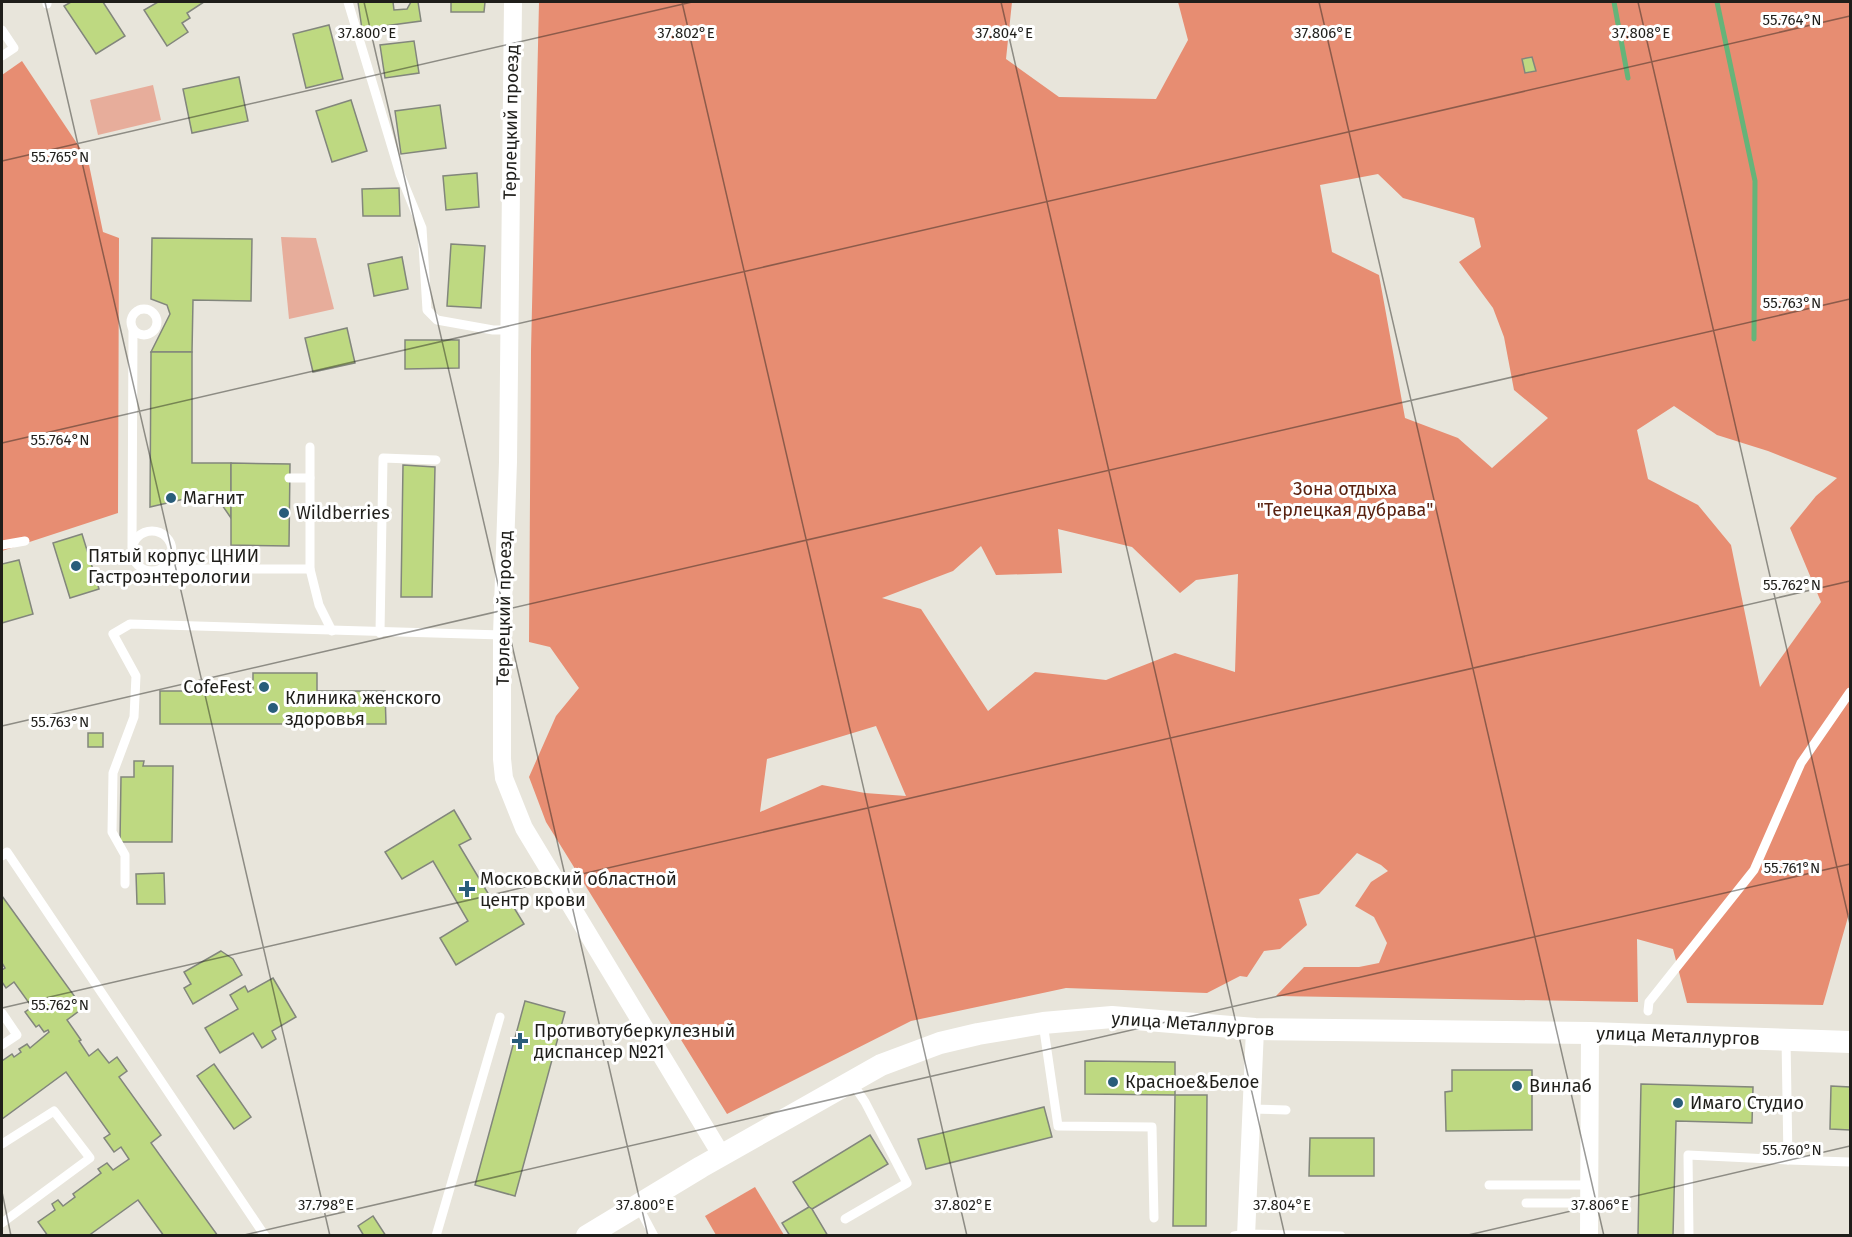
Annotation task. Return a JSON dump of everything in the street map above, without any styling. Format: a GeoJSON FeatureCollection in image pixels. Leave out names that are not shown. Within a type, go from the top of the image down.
{"type":"FeatureCollection","features":[{"type":"Feature","properties":{"kind":"street","name":"Терлецкий проезд"},"geometry":{"type":"LineString","coordinates":[[513,2],[508,462],[502,635],[504,778],[524,828],[722,1156]]}},
{"type":"Feature","properties":{"kind":"street","name":"улица Металлургов"},"geometry":{"type":"LineString","coordinates":[[587,1236],[881,1065],[940,1043],[1043,1023],[1112,1017],[1255,1029],[1590,1033],[1851,1042]]}},
{"type":"Feature","properties":{"kind":"street"},"geometry":{"type":"LineString","coordinates":[[1242,1235],[1252,1108],[1255,1029]]}},
{"type":"Feature","properties":{"kind":"street"},"geometry":{"type":"LineString","coordinates":[[1589,1236],[1590,1033]]}},
{"type":"Feature","properties":{"kind":"lane"},"geometry":{"type":"LineString","coordinates":[[348,2],[400,174],[422,228],[427,310],[437,320],[493,330],[509,330]]}},
{"type":"Feature","properties":{"kind":"lane"},"geometry":{"type":"LineString","coordinates":[[2,30],[14,48],[2,56]]}},
{"type":"Feature","properties":{"kind":"lane"},"geometry":{"type":"LineString","coordinates":[[133,329],[132,553],[137,565],[149,571],[161,568],[310,569]]}},
{"type":"Feature","properties":{"kind":"lane"},"geometry":{"type":"LineString","coordinates":[[310,447],[310,569],[316,597],[332,631]]}},
{"type":"Feature","properties":{"kind":"lane"},"geometry":{"type":"LineString","coordinates":[[380,633],[383,458],[436,460]]}},
{"type":"Feature","properties":{"kind":"lane"},"geometry":{"type":"LineString","coordinates":[[289,478],[310,478]]}},
{"type":"Feature","properties":{"kind":"lane"},"geometry":{"type":"LineString","coordinates":[[132,547],[140,535],[146,531],[160,532],[170,543],[172,550],[167,564],[161,568]]}},
{"type":"Feature","properties":{"kind":"lane"},"geometry":{"type":"LineString","coordinates":[[2,545],[25,541]]}},
{"type":"Feature","properties":{"kind":"lane"},"geometry":{"type":"LineString","coordinates":[[125,884],[125,855],[112,832],[113,773],[134,717],[136,676],[113,634],[130,624],[502,635]]}},
{"type":"Feature","properties":{"kind":"lane"},"geometry":{"type":"LineString","coordinates":[[1648,1011],[1649,1002],[1754,870],[1801,763],[1851,692]]}},
{"type":"Feature","properties":{"kind":"lane"},"geometry":{"type":"LineString","coordinates":[[2,856],[7,852],[265,1236]]}},
{"type":"Feature","properties":{"kind":"lane"},"geometry":{"type":"LineString","coordinates":[[2,1013],[17,1035],[2,1045]]}},
{"type":"Feature","properties":{"kind":"lane"},"geometry":{"type":"LineString","coordinates":[[436,1236],[500,1017]]}},
{"type":"Feature","properties":{"kind":"lane"},"geometry":{"type":"LineString","coordinates":[[1043,1023],[1058,1126],[1152,1127],[1154,1218]]}},
{"type":"Feature","properties":{"kind":"lane"},"geometry":{"type":"LineString","coordinates":[[1786,1039],[1788,1160]]}},
{"type":"Feature","properties":{"kind":"lane"},"geometry":{"type":"LineString","coordinates":[[845,1219],[908,1184],[865,1102],[851,1082]]}},
{"type":"Feature","properties":{"kind":"lane"},"geometry":{"type":"LineString","coordinates":[[1252,1108],[1286,1110]]}},
{"type":"Feature","properties":{"kind":"lane"},"geometry":{"type":"LineString","coordinates":[[2,1144],[54,1111],[90,1158],[2,1223]]}},
{"type":"Feature","properties":{"kind":"lane"},"geometry":{"type":"LineString","coordinates":[[1689,1236],[1688,1155],[1851,1162]]}},
{"type":"Feature","properties":{"kind":"lane"},"geometry":{"type":"LineString","coordinates":[[1489,1185],[1590,1194]]}},
{"type":"Feature","properties":{"kind":"lane"},"geometry":{"type":"LineString","coordinates":[[1526,1203],[1590,1194]]}},
{"type":"Feature","properties":{"kind":"lane"},"geometry":{"type":"LineString","coordinates":[[638,1205],[654,1236]]}},
{"type":"Feature","properties":{"kind":"lane"},"geometry":{"type":"LineString","coordinates":[[1242,1235],[1341,1236]]}},
{"type":"Feature","properties":{"kind":"shaded area"},"geometry":{"type":"Polygon","coordinates":[[[153,85],[161,120],[98,135],[90,100],[153,85]]]}},
{"type":"Feature","properties":{"kind":"shaded area"},"geometry":{"type":"Polygon","coordinates":[[[281,237],[316,238],[334,309],[289,319],[281,237]]]}},
{"type":"Feature","properties":{"kind":"green space","name":"Зона отдыха \"Терлецкая дубрава\""},"geometry":{"type":"Polygon","coordinates":[[[539,2],[1012,2],[1006,59],[1059,97],[1156,99],[1188,40],[1178,2],[1850,2],[1850,910],[1823,1005],[1687,1003],[1673,949],[1637,939],[1638,1002],[1276,996],[1304,967],[1359,967],[1379,963],[1387,943],[1374,917],[1355,906],[1371,882],[1388,871],[1357,853],[1319,894],[1299,899],[1307,925],[1280,949],[1264,951],[1247,977],[1240,976],[1207,993],[1066,988],[911,1021],[727,1114],[546,822],[529,777],[556,716],[579,688],[550,647],[529,642],[531,351],[539,2]],[[1378,174],[1320,185],[1332,252],[1379,275],[1405,418],[1458,438],[1492,468],[1548,418],[1514,390],[1504,337],[1493,308],[1459,262],[1481,247],[1474,218],[1403,198],[1378,174]],[[1674,406],[1637,430],[1648,479],[1698,505],[1731,545],[1760,687],[1821,602],[1790,528],[1816,496],[1837,478],[1768,451],[1717,435],[1674,406]],[[1058,529],[1062,573],[996,575],[981,546],[953,571],[882,598],[921,609],[988,711],[1035,672],[1106,680],[1175,653],[1235,672],[1238,574],[1196,580],[1180,593],[1132,547],[1058,529]],[[876,726],[767,759],[760,812],[822,785],[865,793],[906,796],[876,726]]]}},
{"type":"Feature","properties":{"kind":"green space"},"geometry":{"type":"Polygon","coordinates":[[[22,61],[88,160],[103,232],[119,238],[118,513],[2,551],[2,75],[22,61]]]}},
{"type":"Feature","properties":{"kind":"green space"},"geometry":{"type":"Polygon","coordinates":[[[755,1187],[784,1235],[716,1235],[705,1216],[755,1187]]]}},
{"type":"Feature","properties":{"kind":"building"},"geometry":{"type":"Polygon","coordinates":[[[71,2],[103,2],[125,36],[96,54],[64,6],[71,2]]]}},
{"type":"Feature","properties":{"kind":"building"},"geometry":{"type":"Polygon","coordinates":[[[158,2],[204,2],[187,13],[190,18],[182,23],[188,32],[167,46],[144,10],[158,2]]]}},
{"type":"Feature","properties":{"kind":"building"},"geometry":{"type":"Polygon","coordinates":[[[358,2],[393,2],[394,10],[407,9],[411,2],[418,2],[421,21],[362,29],[358,2]]]}},
{"type":"Feature","properties":{"kind":"building"},"geometry":{"type":"Polygon","coordinates":[[[451,2],[485,2],[484,12],[451,12],[451,2]]]}},
{"type":"Feature","properties":{"kind":"building"},"geometry":{"type":"Polygon","coordinates":[[[329,25],[343,79],[306,88],[293,34],[329,25]]]}},
{"type":"Feature","properties":{"kind":"building"},"geometry":{"type":"Polygon","coordinates":[[[414,41],[419,73],[385,78],[380,45],[414,41]]]}},
{"type":"Feature","properties":{"kind":"building"},"geometry":{"type":"Polygon","coordinates":[[[1532,57],[1536,71],[1525,73],[1522,59],[1532,57]]]}},
{"type":"Feature","properties":{"kind":"building"},"geometry":{"type":"Polygon","coordinates":[[[239,77],[248,121],[192,133],[183,89],[239,77]]]}},
{"type":"Feature","properties":{"kind":"building"},"geometry":{"type":"Polygon","coordinates":[[[351,100],[367,151],[332,162],[316,111],[351,100]]]}},
{"type":"Feature","properties":{"kind":"building"},"geometry":{"type":"Polygon","coordinates":[[[440,105],[446,148],[401,154],[395,111],[440,105]]]}},
{"type":"Feature","properties":{"kind":"building"},"geometry":{"type":"Polygon","coordinates":[[[477,173],[479,207],[446,210],[443,176],[477,173]]]}},
{"type":"Feature","properties":{"kind":"building"},"geometry":{"type":"Polygon","coordinates":[[[399,188],[400,216],[363,216],[362,189],[399,188]]]}},
{"type":"Feature","properties":{"kind":"building"},"geometry":{"type":"Polygon","coordinates":[[[152,238],[252,239],[251,301],[193,300],[192,352],[151,352],[170,314],[167,305],[151,299],[152,238]]]}},
{"type":"Feature","properties":{"kind":"building"},"geometry":{"type":"Polygon","coordinates":[[[451,244],[485,246],[481,308],[447,306],[451,244]]]}},
{"type":"Feature","properties":{"kind":"building"},"geometry":{"type":"Polygon","coordinates":[[[402,257],[408,289],[374,296],[368,264],[402,257]]]}},
{"type":"Feature","properties":{"kind":"building"},"geometry":{"type":"Polygon","coordinates":[[[347,328],[355,363],[313,372],[305,338],[347,328]]]}},
{"type":"Feature","properties":{"kind":"building"},"geometry":{"type":"Polygon","coordinates":[[[405,340],[459,340],[459,368],[405,369],[405,340]]]}},
{"type":"Feature","properties":{"kind":"building"},"geometry":{"type":"Polygon","coordinates":[[[151,352],[192,352],[192,463],[231,463],[231,518],[220,502],[208,496],[197,496],[150,507],[151,352]]]}},
{"type":"Feature","properties":{"kind":"building"},"geometry":{"type":"Polygon","coordinates":[[[231,463],[290,464],[289,546],[231,545],[231,463]]]}},
{"type":"Feature","properties":{"kind":"building"},"geometry":{"type":"Polygon","coordinates":[[[403,465],[435,467],[432,597],[401,597],[403,465]]]}},
{"type":"Feature","properties":{"kind":"building","name":"Пятый корпус ЦНИИ Гастроэнтерологии"},"geometry":{"type":"Polygon","coordinates":[[[82,534],[99,589],[70,598],[53,543],[82,534]]]}},
{"type":"Feature","properties":{"kind":"building"},"geometry":{"type":"Polygon","coordinates":[[[19,560],[33,614],[2,623],[2,564],[19,560]]]}},
{"type":"Feature","properties":{"kind":"building","name":"Клиника женского здоровья"},"geometry":{"type":"Polygon","coordinates":[[[253,673],[317,673],[317,691],[385,691],[386,724],[160,724],[160,691],[253,691],[253,673]]]}},
{"type":"Feature","properties":{"kind":"building"},"geometry":{"type":"Polygon","coordinates":[[[88,733],[103,733],[103,747],[88,747],[88,733]]]}},
{"type":"Feature","properties":{"kind":"building"},"geometry":{"type":"Polygon","coordinates":[[[134,761],[144,761],[143,766],[173,766],[172,842],[120,842],[121,777],[134,777],[134,761]]]}},
{"type":"Feature","properties":{"kind":"building","name":"Московский областной центр крови"},"geometry":{"type":"Polygon","coordinates":[[[454,810],[471,839],[459,845],[495,905],[508,898],[524,924],[456,965],[440,938],[468,921],[433,861],[402,879],[385,852],[454,810]]]}},
{"type":"Feature","properties":{"kind":"building"},"geometry":{"type":"Polygon","coordinates":[[[164,873],[165,904],[137,904],[136,874],[164,873]]]}},
{"type":"Feature","properties":{"kind":"building"},"geometry":{"type":"Polygon","coordinates":[[[2,896],[83,1008],[67,1020],[81,1040],[79,1041],[89,1056],[98,1049],[109,1063],[117,1057],[127,1071],[119,1077],[161,1135],[151,1143],[218,1236],[164,1236],[138,1200],[88,1236],[48,1236],[38,1222],[55,1210],[52,1204],[58,1200],[63,1206],[75,1197],[73,1194],[101,1173],[98,1169],[107,1163],[113,1170],[129,1159],[121,1147],[114,1152],[104,1138],[110,1134],[66,1072],[2,1119],[2,1061],[12,1054],[14,1057],[21,1052],[19,1049],[27,1044],[30,1048],[49,1032],[48,1030],[44,1032],[39,1025],[36,1027],[25,1012],[32,1007],[14,982],[6,988],[2,982],[2,970],[5,968],[2,963],[2,896]]]}},
{"type":"Feature","properties":{"kind":"building"},"geometry":{"type":"Polygon","coordinates":[[[221,951],[233,959],[242,975],[193,1004],[184,988],[191,984],[184,972],[221,951]]]}},
{"type":"Feature","properties":{"kind":"building"},"geometry":{"type":"Polygon","coordinates":[[[273,978],[296,1017],[272,1031],[276,1039],[262,1048],[253,1033],[220,1053],[205,1028],[238,1009],[230,995],[245,986],[248,992],[273,978]]]}},
{"type":"Feature","properties":{"kind":"building"},"geometry":{"type":"Polygon","coordinates":[[[525,1001],[565,1012],[515,1196],[475,1185],[525,1001]]]}},
{"type":"Feature","properties":{"kind":"building"},"geometry":{"type":"Polygon","coordinates":[[[1085,1061],[1175,1062],[1175,1095],[1085,1094],[1085,1061]]]}},
{"type":"Feature","properties":{"kind":"building"},"geometry":{"type":"Polygon","coordinates":[[[214,1064],[251,1117],[234,1129],[197,1076],[214,1064]]]}},
{"type":"Feature","properties":{"kind":"building"},"geometry":{"type":"Polygon","coordinates":[[[1452,1070],[1532,1070],[1532,1130],[1446,1131],[1445,1092],[1452,1091],[1452,1070]]]}},
{"type":"Feature","properties":{"kind":"building"},"geometry":{"type":"Polygon","coordinates":[[[1641,1084],[1753,1087],[1752,1123],[1676,1121],[1673,1236],[1638,1235],[1641,1084]]]}},
{"type":"Feature","properties":{"kind":"building"},"geometry":{"type":"Polygon","coordinates":[[[1831,1086],[1850,1087],[1850,1130],[1830,1129],[1831,1086]]]}},
{"type":"Feature","properties":{"kind":"building"},"geometry":{"type":"Polygon","coordinates":[[[1175,1095],[1207,1095],[1206,1226],[1173,1226],[1175,1095]]]}},
{"type":"Feature","properties":{"kind":"building"},"geometry":{"type":"Polygon","coordinates":[[[1044,1107],[1052,1137],[926,1169],[918,1139],[1044,1107]]]}},
{"type":"Feature","properties":{"kind":"building"},"geometry":{"type":"Polygon","coordinates":[[[870,1135],[888,1164],[812,1209],[809,1207],[793,1182],[870,1135]]]}},
{"type":"Feature","properties":{"kind":"building"},"geometry":{"type":"Polygon","coordinates":[[[1310,1138],[1374,1138],[1374,1176],[1309,1176],[1310,1138]]]}},
{"type":"Feature","properties":{"kind":"building"},"geometry":{"type":"Polygon","coordinates":[[[809,1207],[828,1236],[790,1236],[782,1223],[809,1207]]]}},
{"type":"Feature","properties":{"kind":"building"},"geometry":{"type":"Polygon","coordinates":[[[373,1216],[386,1236],[364,1236],[358,1226],[373,1216]]]}},
{"type":"Feature","properties":{"kind":"waterway"},"geometry":{"type":"LineString","coordinates":[[1614,2],[1628,78]]}},
{"type":"Feature","properties":{"kind":"waterway"},"geometry":{"type":"LineString","coordinates":[[1717,2],[1755,181],[1754,339]]}},
{"type":"Feature","properties":{"kind":"place","name":"Магнит"},"geometry":{"type":"Point","coordinates":[171,498]}},
{"type":"Feature","properties":{"kind":"place","name":"Wildberries"},"geometry":{"type":"Point","coordinates":[284,513]}},
{"type":"Feature","properties":{"kind":"place","name":"Пятый корпус ЦНИИ Гастроэнтерологии"},"geometry":{"type":"Point","coordinates":[76,566]}},
{"type":"Feature","properties":{"kind":"place","name":"CofeFest"},"geometry":{"type":"Point","coordinates":[264,687]}},
{"type":"Feature","properties":{"kind":"place","name":"Клиника женского здоровья"},"geometry":{"type":"Point","coordinates":[273,708]}},
{"type":"Feature","properties":{"kind":"place","name":"Московский областной центр крови"},"geometry":{"type":"Point","coordinates":[467,889]}},
{"type":"Feature","properties":{"kind":"place","name":"Противотуберкулезный диспансер №21"},"geometry":{"type":"Point","coordinates":[520,1041]}},
{"type":"Feature","properties":{"kind":"place","name":"Красное&Белое"},"geometry":{"type":"Point","coordinates":[1113,1082]}},
{"type":"Feature","properties":{"kind":"place","name":"Винлаб"},"geometry":{"type":"Point","coordinates":[1517,1086]}},
{"type":"Feature","properties":{"kind":"place","name":"Имаго Студио"},"geometry":{"type":"Point","coordinates":[1678,1103]}}]}
